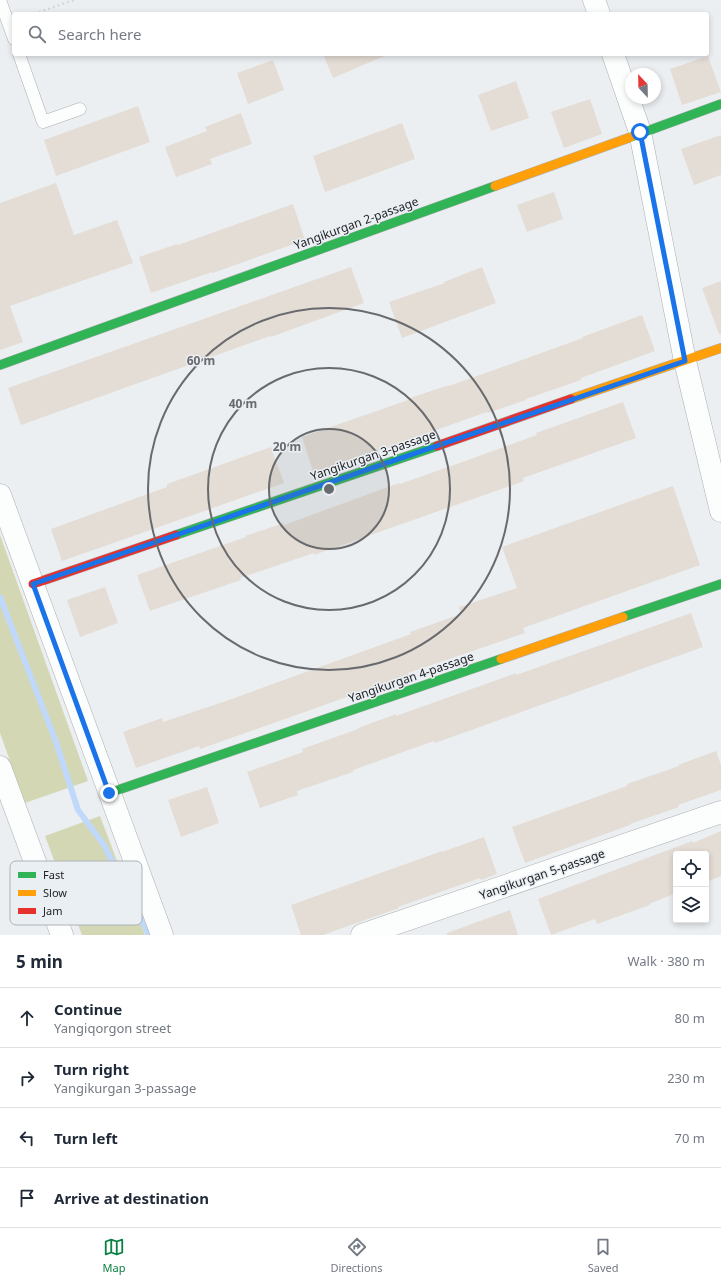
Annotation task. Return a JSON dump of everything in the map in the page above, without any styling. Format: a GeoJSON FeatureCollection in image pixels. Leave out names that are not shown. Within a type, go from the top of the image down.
{"type":"FeatureCollection","features":[{"type":"Feature","properties":{"kind":"street"},"geometry":{"type":"LineString","coordinates":[[594,0],[598,12]]}},
{"type":"Feature","properties":{"kind":"street"},"geometry":{"type":"LineString","coordinates":[[614,56],[640,132],[685,361],[721,510]]}},
{"type":"Feature","properties":{"kind":"street","name":"Yangikurgan 2-passage"},"geometry":{"type":"LineString","coordinates":[[0,365],[640,132],[721,104]]}},
{"type":"Feature","properties":{"kind":"street","name":"Yangikurgan 3-passage"},"geometry":{"type":"LineString","coordinates":[[33,584],[721,348]]}},
{"type":"Feature","properties":{"kind":"street"},"geometry":{"type":"LineString","coordinates":[[0,495],[134,861]]}},
{"type":"Feature","properties":{"kind":"street","name":"Yangikurgan 4-passage"},"geometry":{"type":"LineString","coordinates":[[109,793],[721,584]]}},
{"type":"Feature","properties":{"kind":"street"},"geometry":{"type":"LineString","coordinates":[[0,769],[34,861]]}},
{"type":"Feature","properties":{"kind":"street","name":"Yangikurgan 5-passage"},"geometry":{"type":"LineString","coordinates":[[362,935],[721,812]]}},
{"type":"Feature","properties":{"kind":"street"},"geometry":{"type":"LineString","coordinates":[[142,881],[162,935]]}},
{"type":"Feature","properties":{"kind":"street"},"geometry":{"type":"LineString","coordinates":[[58,925],[62,935]]}},
{"type":"Feature","properties":{"kind":"lane"},"geometry":{"type":"LineString","coordinates":[[0,0],[12,33]]}},
{"type":"Feature","properties":{"kind":"lane"},"geometry":{"type":"LineString","coordinates":[[20,56],[43,122],[80,109]]}},
{"type":"Feature","properties":{"kind":"path"},"geometry":{"type":"LineString","coordinates":[[40,12],[74,0]]}},
{"type":"Feature","properties":{"kind":"green space"},"geometry":{"type":"Polygon","coordinates":[[[0,535],[88,781],[25,803],[0,733],[0,535]]]}},
{"type":"Feature","properties":{"kind":"green space"},"geometry":{"type":"Polygon","coordinates":[[[100,816],[117,861],[54,861],[45,836],[100,816]]]}},
{"type":"Feature","properties":{"kind":"green space"},"geometry":{"type":"Polygon","coordinates":[[[78,925],[141,925],[145,935],[82,935],[78,925]]]}},
{"type":"Feature","properties":{"kind":"building"},"geometry":{"type":"Polygon","coordinates":[[[324,56],[384,56],[333,78],[324,56]]]}},
{"type":"Feature","properties":{"kind":"building"},"geometry":{"type":"Polygon","coordinates":[[[708,56],[721,92],[682,105],[670,69],[708,56]]]}},
{"type":"Feature","properties":{"kind":"building"},"geometry":{"type":"Polygon","coordinates":[[[273,60],[284,90],[248,104],[237,73],[273,60]]]}},
{"type":"Feature","properties":{"kind":"building"},"geometry":{"type":"Polygon","coordinates":[[[516,81],[529,118],[491,131],[478,95],[516,81]]]}},
{"type":"Feature","properties":{"kind":"building"},"geometry":{"type":"Polygon","coordinates":[[[590,99],[602,134],[564,148],[551,112],[590,99]]]}},
{"type":"Feature","properties":{"kind":"building"},"geometry":{"type":"Polygon","coordinates":[[[138,106],[150,142],[56,176],[44,140],[138,106]]]}},
{"type":"Feature","properties":{"kind":"building"},"geometry":{"type":"Polygon","coordinates":[[[241,113],[252,144],[210,159],[212,164],[176,177],[165,147],[207,131],[205,127],[241,113]]]}},
{"type":"Feature","properties":{"kind":"building"},"geometry":{"type":"Polygon","coordinates":[[[402,123],[415,159],[325,192],[313,156],[402,123]]]}},
{"type":"Feature","properties":{"kind":"building"},"geometry":{"type":"Polygon","coordinates":[[[721,135],[721,175],[694,185],[681,149],[721,135]]]}},
{"type":"Feature","properties":{"kind":"building"},"geometry":{"type":"Polygon","coordinates":[[[56,183],[74,235],[117,220],[133,263],[10,306],[23,342],[0,350],[0,203],[56,183]]]}},
{"type":"Feature","properties":{"kind":"building"},"geometry":{"type":"Polygon","coordinates":[[[554,192],[563,219],[527,232],[517,205],[554,192]]]}},
{"type":"Feature","properties":{"kind":"building"},"geometry":{"type":"Polygon","coordinates":[[[293,204],[305,240],[213,273],[212,272],[151,293],[139,257],[177,244],[178,245],[293,204]]]}},
{"type":"Feature","properties":{"kind":"building"},"geometry":{"type":"Polygon","coordinates":[[[351,267],[364,303],[21,425],[8,388],[351,267]]]}},
{"type":"Feature","properties":{"kind":"building"},"geometry":{"type":"Polygon","coordinates":[[[482,267],[496,303],[402,338],[389,302],[445,283],[444,282],[482,267]]]}},
{"type":"Feature","properties":{"kind":"building"},"geometry":{"type":"Polygon","coordinates":[[[721,281],[721,334],[719,334],[702,288],[721,281]]]}},
{"type":"Feature","properties":{"kind":"building"},"geometry":{"type":"Polygon","coordinates":[[[642,315],[655,351],[526,400],[488,413],[487,412],[314,474],[302,437],[583,338],[582,337],[642,315]]]}},
{"type":"Feature","properties":{"kind":"building"},"geometry":{"type":"Polygon","coordinates":[[[623,402],[636,438],[523,478],[524,481],[314,555],[314,553],[240,578],[241,580],[150,611],[137,575],[246,537],[245,536],[284,523],[284,525],[399,483],[400,484],[468,460],[537,435],[536,433],[623,402]]]}},
{"type":"Feature","properties":{"kind":"building"},"geometry":{"type":"Polygon","coordinates":[[[271,447],[284,483],[62,561],[51,529],[167,487],[167,484],[271,447]]]}},
{"type":"Feature","properties":{"kind":"building"},"geometry":{"type":"Polygon","coordinates":[[[673,486],[700,565],[523,628],[525,633],[408,673],[409,675],[200,749],[199,746],[136,768],[123,732],[162,718],[163,722],[226,701],[411,634],[410,632],[461,614],[459,607],[517,588],[502,547],[673,486]]]}},
{"type":"Feature","properties":{"kind":"building"},"geometry":{"type":"Polygon","coordinates":[[[105,587],[118,623],[80,637],[67,600],[105,587]]]}},
{"type":"Feature","properties":{"kind":"building"},"geometry":{"type":"Polygon","coordinates":[[[691,613],[703,647],[435,743],[434,741],[353,770],[353,772],[297,791],[298,795],[260,808],[247,772],[303,752],[302,749],[396,714],[396,716],[691,613]]]}},
{"type":"Feature","properties":{"kind":"building"},"geometry":{"type":"Polygon","coordinates":[[[716,751],[721,765],[721,790],[678,805],[679,807],[525,863],[512,827],[627,786],[627,784],[679,766],[678,765],[716,751]]]}},
{"type":"Feature","properties":{"kind":"building"},"geometry":{"type":"Polygon","coordinates":[[[207,787],[219,823],[181,837],[168,800],[207,787]]]}},
{"type":"Feature","properties":{"kind":"building"},"geometry":{"type":"Polygon","coordinates":[[[721,831],[721,876],[709,881],[709,851],[673,851],[673,894],[649,904],[650,905],[597,924],[595,919],[551,935],[538,899],[692,841],[693,843],[721,831]]]}},
{"type":"Feature","properties":{"kind":"building"},"geometry":{"type":"Polygon","coordinates":[[[484,837],[497,874],[481,880],[480,878],[323,935],[301,935],[291,905],[484,837]]]}},
{"type":"Feature","properties":{"kind":"building"},"geometry":{"type":"Polygon","coordinates":[[[510,910],[518,935],[447,935],[447,933],[510,910]]]}},
{"type":"Feature","properties":{"kind":"waterway"},"geometry":{"type":"LineString","coordinates":[[0,597],[56,742],[78,810],[104,845],[112,861]]}},
{"type":"Feature","properties":{"kind":"waterway"},"geometry":{"type":"LineString","coordinates":[[142,921],[149,935]]}},
{"type":"Feature","properties":{"kind":"traffic: fast"},"geometry":{"type":"LineString","coordinates":[[631,137],[721,104]]}},
{"type":"Feature","properties":{"kind":"traffic: fast"},"geometry":{"type":"LineString","coordinates":[[0,365],[495,186]]}},
{"type":"Feature","properties":{"kind":"traffic: fast"},"geometry":{"type":"LineString","coordinates":[[176,535],[437,446]]}},
{"type":"Feature","properties":{"kind":"traffic: fast"},"geometry":{"type":"LineString","coordinates":[[623,617],[721,584]]}},
{"type":"Feature","properties":{"kind":"traffic: fast"},"geometry":{"type":"LineString","coordinates":[[109,793],[501,659]]}},
{"type":"Feature","properties":{"kind":"traffic: slow"},"geometry":{"type":"LineString","coordinates":[[495,186],[631,137]]}},
{"type":"Feature","properties":{"kind":"traffic: slow"},"geometry":{"type":"LineString","coordinates":[[571,399],[721,348]]}},
{"type":"Feature","properties":{"kind":"traffic: slow"},"geometry":{"type":"LineString","coordinates":[[501,659],[623,617]]}},
{"type":"Feature","properties":{"kind":"traffic: jam"},"geometry":{"type":"LineString","coordinates":[[437,446],[571,399]]}},
{"type":"Feature","properties":{"kind":"traffic: jam"},"geometry":{"type":"LineString","coordinates":[[33,584],[176,535]]}},
{"type":"Feature","properties":{"kind":"route"},"geometry":{"type":"LineString","coordinates":[[109,793],[33,584],[685,361],[640,132]]}}]}
